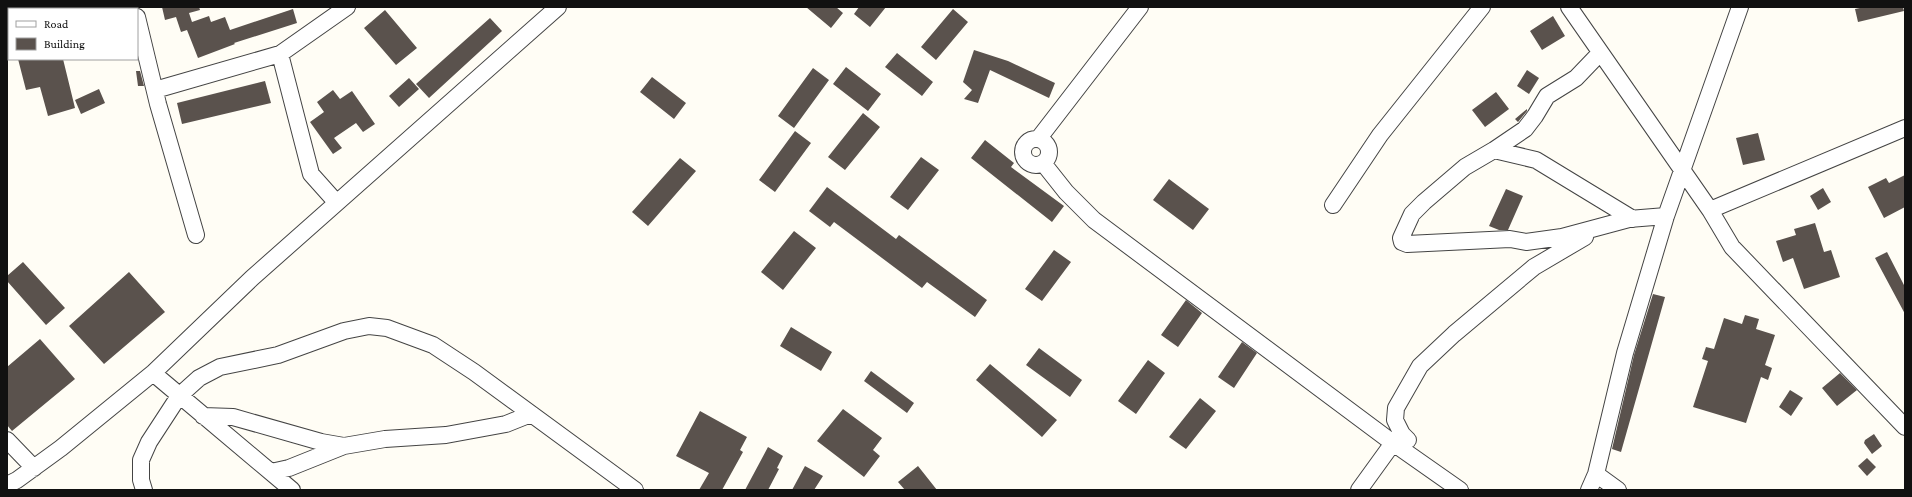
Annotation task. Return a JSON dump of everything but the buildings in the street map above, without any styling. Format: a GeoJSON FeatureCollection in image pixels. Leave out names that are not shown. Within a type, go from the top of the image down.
{"type":"FeatureCollection","features":[{"type":"Feature","properties":{"kind":"street"},"geometry":{"type":"LineString","coordinates":[[155,90],[280,54],[347,7]]}},
{"type":"Feature","properties":{"kind":"street"},"geometry":{"type":"LineString","coordinates":[[7,485],[18,480],[34,468],[153,373],[252,278],[336,202],[558,7]]}},
{"type":"Feature","properties":{"kind":"street"},"geometry":{"type":"LineString","coordinates":[[1140,7],[1039,138],[1029,141],[1023,150],[1024,156],[1032,164],[1043,163],[1066,192],[1094,220],[1393,443],[1460,490]]}},
{"type":"Feature","properties":{"kind":"street"},"geometry":{"type":"LineString","coordinates":[[1333,206],[1380,135],[1482,7]]}},
{"type":"Feature","properties":{"kind":"street"},"geometry":{"type":"LineString","coordinates":[[1569,7],[1710,210],[1732,247],[1905,427]]}},
{"type":"Feature","properties":{"kind":"street"},"geometry":{"type":"LineString","coordinates":[[1589,490],[1596,474],[1625,353],[1666,216],[1683,172],[1740,7]]}},
{"type":"Feature","properties":{"kind":"street"},"geometry":{"type":"LineString","coordinates":[[138,21],[155,90],[196,235]]}},
{"type":"Feature","properties":{"kind":"street"},"geometry":{"type":"LineString","coordinates":[[1600,53],[1576,78],[1547,96],[1536,116],[1525,128],[1494,150],[1465,167],[1420,206],[1412,214],[1401,238],[1402,242],[1407,244],[1510,239],[1526,242],[1562,237],[1633,219],[1666,216]]}},
{"type":"Feature","properties":{"kind":"street"},"geometry":{"type":"LineString","coordinates":[[280,54],[311,174],[336,202]]}},
{"type":"Feature","properties":{"kind":"street"},"geometry":{"type":"LineString","coordinates":[[1710,210],[1905,128]]}},
{"type":"Feature","properties":{"kind":"street"},"geometry":{"type":"LineString","coordinates":[[1494,150],[1536,160],[1633,219]]}},
{"type":"Feature","properties":{"kind":"street"},"geometry":{"type":"LineString","coordinates":[[1359,490],[1393,443],[1408,440],[1402,434],[1395,420],[1396,408],[1420,366],[1454,334],[1534,268],[1576,241],[1609,226]]}},
{"type":"Feature","properties":{"kind":"street"},"geometry":{"type":"LineString","coordinates":[[144,490],[141,480],[141,460],[159,425],[179,396],[200,378],[220,367],[278,355],[344,331],[369,326],[387,328],[432,344],[474,372],[635,490]]}},
{"type":"Feature","properties":{"kind":"street"},"geometry":{"type":"LineString","coordinates":[[153,373],[292,490]]}},
{"type":"Feature","properties":{"kind":"street"},"geometry":{"type":"LineString","coordinates":[[271,472],[289,468],[344,446],[385,439],[446,435],[506,424],[531,414]]}},
{"type":"Feature","properties":{"kind":"street"},"geometry":{"type":"LineString","coordinates":[[203,416],[233,417],[321,442],[344,446]]}},
{"type":"Feature","properties":{"kind":"street"},"geometry":{"type":"LineString","coordinates":[[7,440],[34,468]]}},
{"type":"Feature","properties":{"kind":"street"},"geometry":{"type":"LineString","coordinates":[[1596,474],[1618,490]]}}]}
